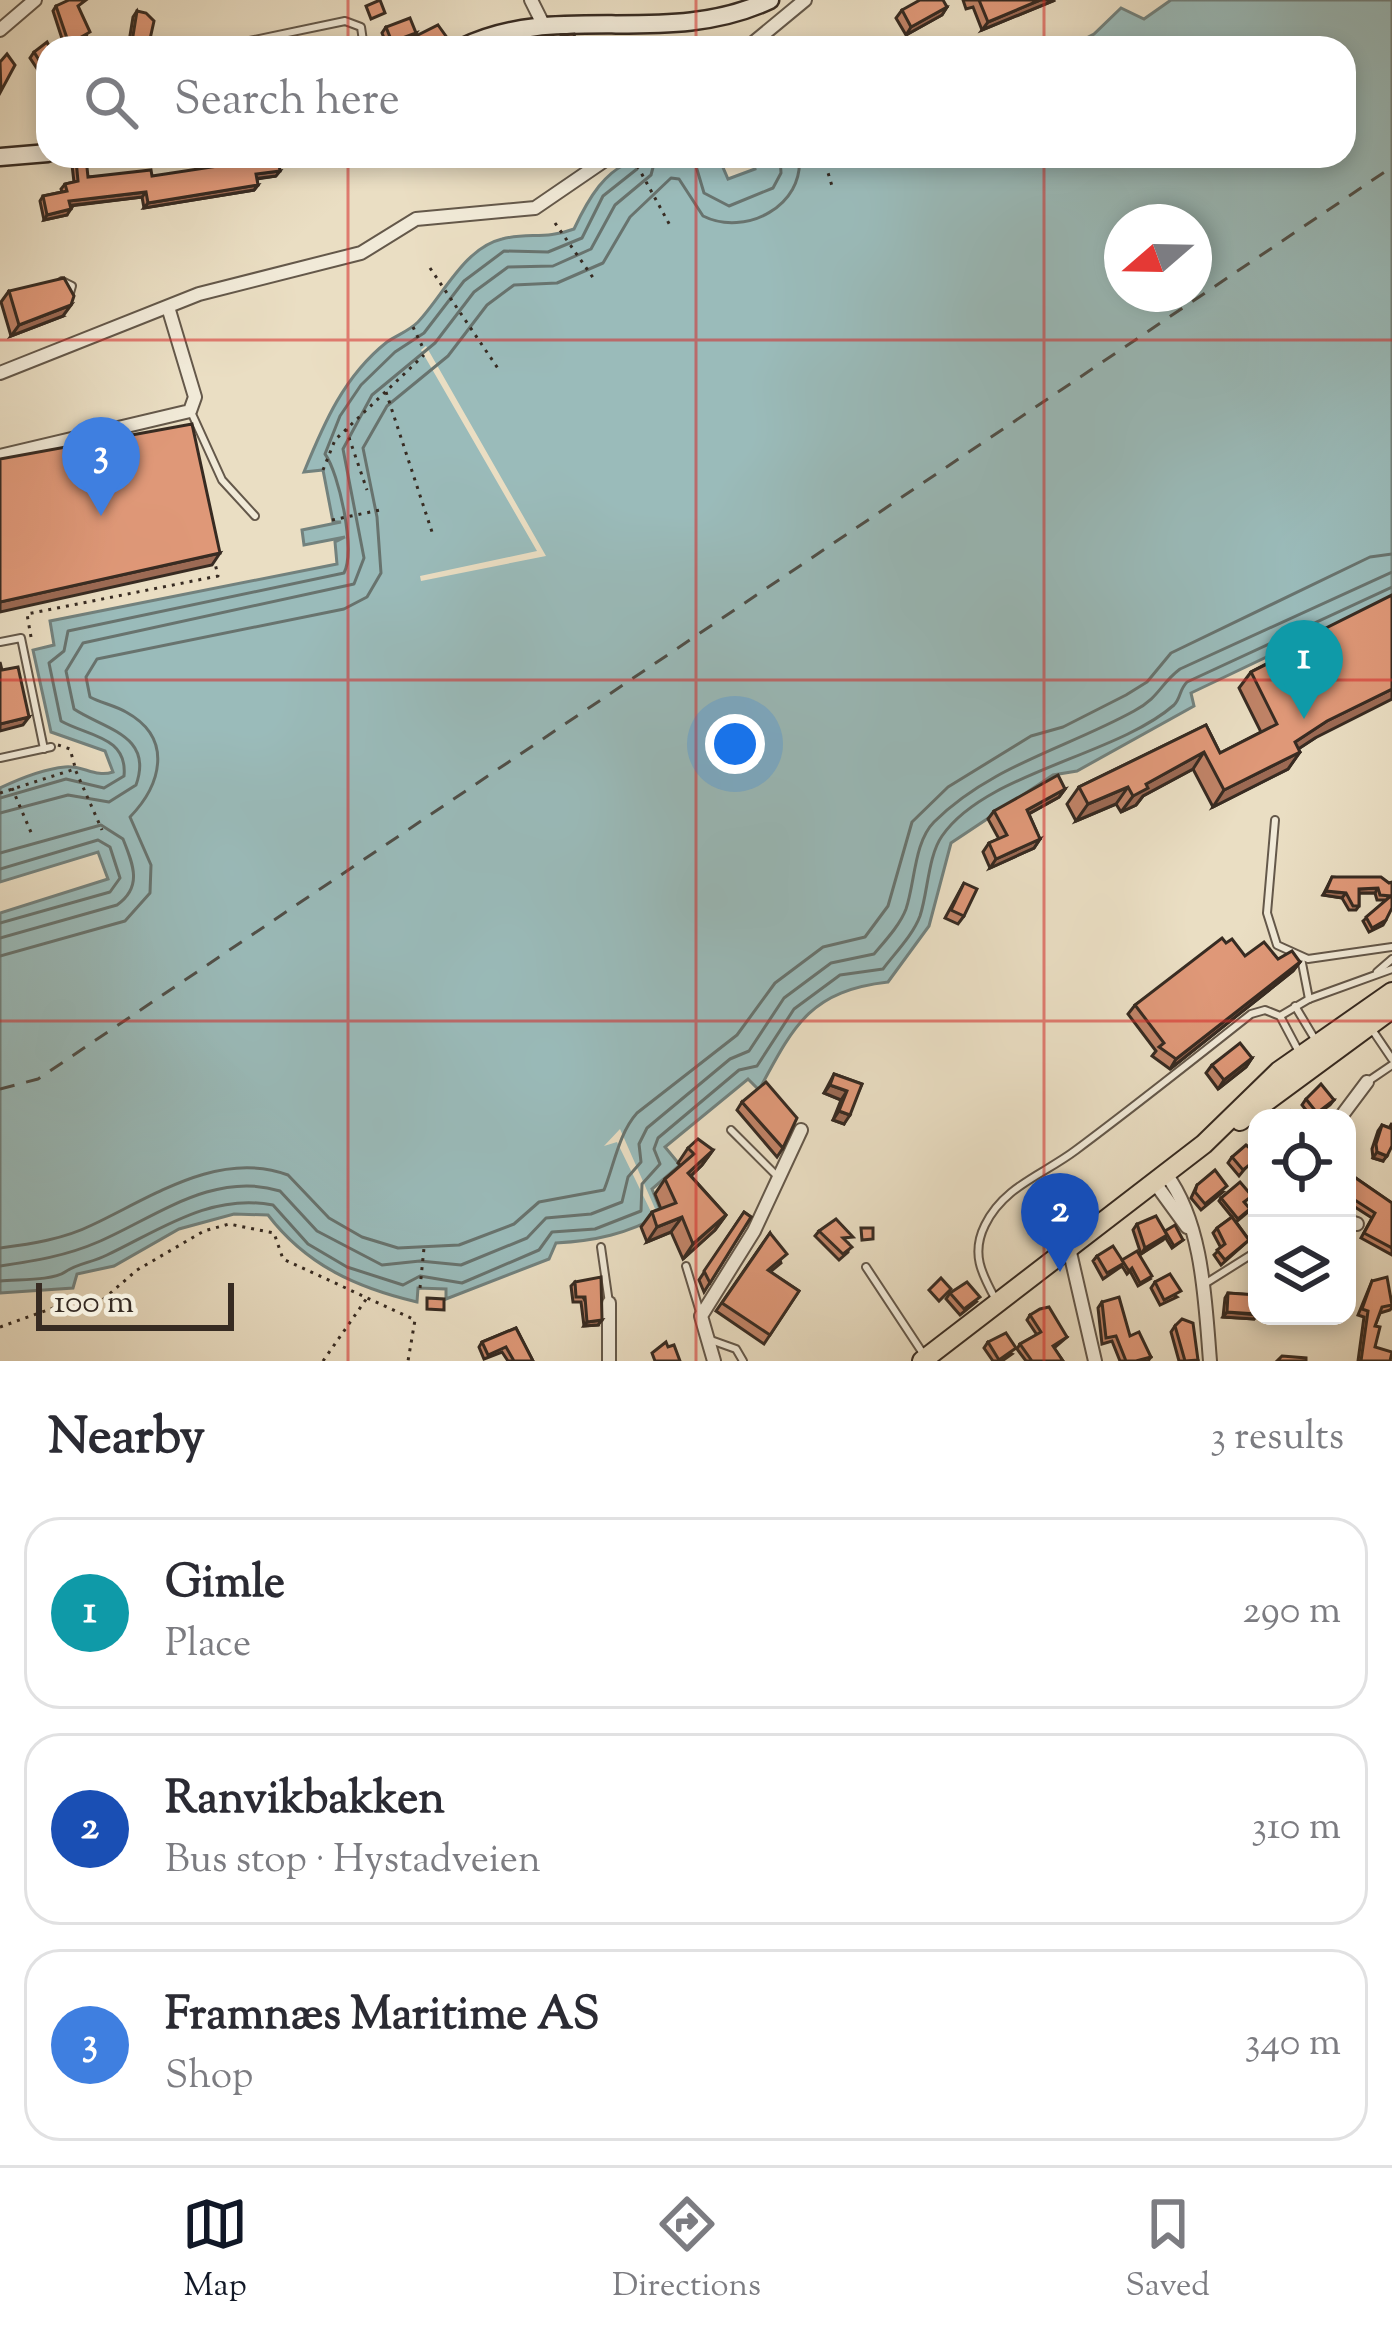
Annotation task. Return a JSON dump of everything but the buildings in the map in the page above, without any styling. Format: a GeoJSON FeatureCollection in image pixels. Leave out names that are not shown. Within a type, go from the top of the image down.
{"type":"FeatureCollection","features":[{"type":"Feature","properties":{"kind":"main road"},"geometry":{"type":"LineString","coordinates":[[485,36],[541,20],[690,24],[770,0]]}},
{"type":"Feature","properties":{"kind":"main road"},"geometry":{"type":"LineString","coordinates":[[0,157],[36,154]]}},
{"type":"Feature","properties":{"kind":"main road"},"geometry":{"type":"LineString","coordinates":[[924,1359],[1225,1127],[1312,1052],[1380,1017],[1392,992]]}},
{"type":"Feature","properties":{"kind":"street"},"geometry":{"type":"LineString","coordinates":[[0,30],[35,0]]}},
{"type":"Feature","properties":{"kind":"street"},"geometry":{"type":"LineString","coordinates":[[531,0],[541,20]]}},
{"type":"Feature","properties":{"kind":"street"},"geometry":{"type":"LineString","coordinates":[[762,36],[805,0]]}},
{"type":"Feature","properties":{"kind":"street"},"geometry":{"type":"LineString","coordinates":[[0,373],[168,307],[362,253],[416,219],[536,208],[594,168]]}},
{"type":"Feature","properties":{"kind":"street"},"geometry":{"type":"LineString","coordinates":[[0,456],[190,411],[195,397],[168,307]]}},
{"type":"Feature","properties":{"kind":"street"},"geometry":{"type":"LineString","coordinates":[[1347,1109],[1367,1082]]}},
{"type":"Feature","properties":{"kind":"street"},"geometry":{"type":"LineString","coordinates":[[714,1361],[701,1316],[801,1130]]}},
{"type":"Feature","properties":{"kind":"street"},"geometry":{"type":"LineString","coordinates":[[1160,1178],[1187,1227],[1203,1285],[1210,1361]]}},
{"type":"Feature","properties":{"kind":"street"},"geometry":{"type":"LineString","coordinates":[[1069,1248],[1095,1361]]}},
{"type":"Feature","properties":{"kind":"street"},"geometry":{"type":"LineString","coordinates":[[609,1303],[609,1361]]}},
{"type":"Feature","properties":{"kind":"lane"},"geometry":{"type":"LineString","coordinates":[[253,36],[345,21],[361,27],[362,36]]}},
{"type":"Feature","properties":{"kind":"lane"},"geometry":{"type":"LineString","coordinates":[[40,285],[68,283],[74,292],[68,300]]}},
{"type":"Feature","properties":{"kind":"lane"},"geometry":{"type":"LineString","coordinates":[[190,411],[222,479],[255,516]]}},
{"type":"Feature","properties":{"kind":"lane"},"geometry":{"type":"LineString","coordinates":[[0,642],[21,638],[48,748],[0,758]]}},
{"type":"Feature","properties":{"kind":"lane"},"geometry":{"type":"LineString","coordinates":[[1275,820],[1267,913],[1277,945],[1300,958],[1392,947]]}},
{"type":"Feature","properties":{"kind":"lane"},"geometry":{"type":"LineString","coordinates":[[1300,958],[1309,999]]}},
{"type":"Feature","properties":{"kind":"lane"},"geometry":{"type":"LineString","coordinates":[[1375,975],[1392,959]]}},
{"type":"Feature","properties":{"kind":"lane"},"geometry":{"type":"LineString","coordinates":[[1280,1016],[1309,999],[1392,969]]}},
{"type":"Feature","properties":{"kind":"lane"},"geometry":{"type":"LineString","coordinates":[[1295,1006],[1312,1052]]}},
{"type":"Feature","properties":{"kind":"lane"},"geometry":{"type":"LineString","coordinates":[[998,1303],[976,1267],[982,1228],[1001,1201],[1028,1178],[1071,1154],[1251,1014],[1264,1010],[1280,1016],[1312,1052]]}},
{"type":"Feature","properties":{"kind":"lane"},"geometry":{"type":"LineString","coordinates":[[1367,1082],[1392,1062],[1380,1017]]}},
{"type":"Feature","properties":{"kind":"lane"},"geometry":{"type":"LineString","coordinates":[[731,1130],[779,1178]]}},
{"type":"Feature","properties":{"kind":"lane"},"geometry":{"type":"LineString","coordinates":[[601,1247],[609,1303]]}},
{"type":"Feature","properties":{"kind":"lane"},"geometry":{"type":"LineString","coordinates":[[1203,1285],[1248,1257]]}},
{"type":"Feature","properties":{"kind":"lane"},"geometry":{"type":"LineString","coordinates":[[686,1266],[701,1316]]}},
{"type":"Feature","properties":{"kind":"lane"},"geometry":{"type":"LineString","coordinates":[[866,1267],[924,1359]]}},
{"type":"Feature","properties":{"kind":"lane"},"geometry":{"type":"LineString","coordinates":[[708,1339],[736,1349],[743,1361]]}},
{"type":"Feature","properties":{"kind":"path"},"geometry":{"type":"LineString","coordinates":[[638,168],[672,229]]}},
{"type":"Feature","properties":{"kind":"path"},"geometry":{"type":"LineString","coordinates":[[827,168],[832,186]]}},
{"type":"Feature","properties":{"kind":"path"},"geometry":{"type":"LineString","coordinates":[[555,223],[596,282]]}},
{"type":"Feature","properties":{"kind":"path"},"geometry":{"type":"LineString","coordinates":[[430,268],[499,370]]}},
{"type":"Feature","properties":{"kind":"path"},"geometry":{"type":"LineString","coordinates":[[323,470],[335,440],[424,351],[413,326]]}},
{"type":"Feature","properties":{"kind":"path"},"geometry":{"type":"LineString","coordinates":[[386,391],[433,535]]}},
{"type":"Feature","properties":{"kind":"path"},"geometry":{"type":"LineString","coordinates":[[346,429],[367,490]]}},
{"type":"Feature","properties":{"kind":"path"},"geometry":{"type":"LineString","coordinates":[[332,520],[380,510]]}},
{"type":"Feature","properties":{"kind":"path"},"geometry":{"type":"LineString","coordinates":[[21,638],[32,637],[27,614],[218,576],[213,554]]}},
{"type":"Feature","properties":{"kind":"path"},"geometry":{"type":"LineString","coordinates":[[48,748],[67,746],[102,830]]}},
{"type":"Feature","properties":{"kind":"path"},"geometry":{"type":"LineString","coordinates":[[0,793],[75,769]]}},
{"type":"Feature","properties":{"kind":"path"},"geometry":{"type":"LineString","coordinates":[[11,787],[33,837]]}},
{"type":"Feature","properties":{"kind":"path"},"geometry":{"type":"LineString","coordinates":[[0,1327],[56,1307],[99,1303],[137,1270],[204,1232],[229,1224],[268,1229],[284,1259],[415,1320],[408,1361]]}},
{"type":"Feature","properties":{"kind":"path"},"geometry":{"type":"LineString","coordinates":[[420,1288],[424,1248]]}},
{"type":"Feature","properties":{"kind":"path"},"geometry":{"type":"LineString","coordinates":[[323,1361],[367,1298]]}},
{"type":"Feature","properties":{"kind":"water"},"geometry":{"type":"Polygon","coordinates":[[[1171,0],[1392,0],[1392,597],[1191,693],[1194,706],[1077,771],[1053,775],[951,843],[929,926],[888,982],[822,1003],[795,1030],[759,1090],[748,1079],[665,1147],[680,1165],[652,1189],[662,1214],[649,1221],[610,1235],[556,1243],[549,1259],[446,1299],[446,1289],[418,1288],[417,1302],[354,1282],[299,1248],[268,1215],[234,1214],[179,1229],[114,1266],[77,1274],[73,1288],[0,1293],[0,913],[108,879],[98,852],[0,882],[0,788],[57,768],[113,772],[105,751],[51,732],[33,650],[54,645],[50,621],[337,564],[335,542],[345,537],[304,545],[302,530],[341,522],[333,522],[323,470],[304,472],[347,385],[372,355],[418,322],[476,252],[502,239],[574,229],[601,183],[619,168],[723,168],[728,179],[755,168],[1356,168],[1356,36],[1090,36],[1121,8],[1144,19],[1171,0]]]}},
{"type":"Feature","properties":{"kind":"pier"},"geometry":{"type":"Polygon","coordinates":[[[426,346],[546,556],[421,581],[420,576],[537,551],[421,350],[426,346]]]}},
{"type":"Feature","properties":{"kind":"pier"},"geometry":{"type":"Polygon","coordinates":[[[620,1129],[660,1220],[656,1222],[617,1142],[604,1146],[620,1129]]]}},
{"type":"Feature","properties":{"kind":"ferry route"},"geometry":{"type":"LineString","coordinates":[[0,1089],[38,1079],[1392,167]]}},
{"type":"Feature","properties":{"kind":"place","name":"Framnæs Maritime AS"},"geometry":{"type":"Point","coordinates":[101,516]}},
{"type":"Feature","properties":{"kind":"place","name":"Gimle"},"geometry":{"type":"Point","coordinates":[1304,719]}},
{"type":"Feature","properties":{"kind":"place","name":"Ranvikbakken"},"geometry":{"type":"Point","coordinates":[1060,1272]}}]}
